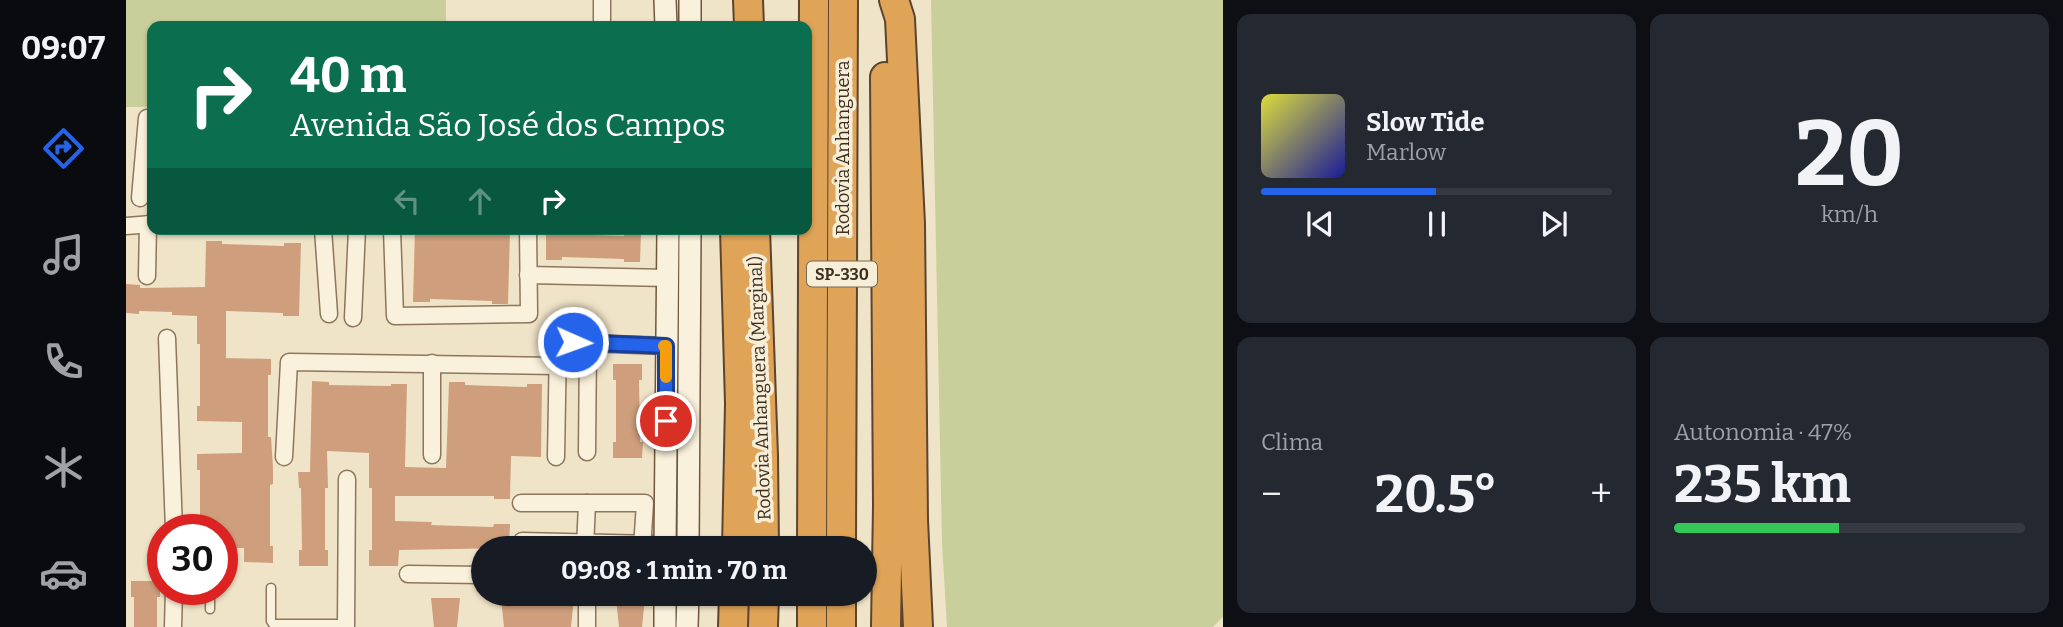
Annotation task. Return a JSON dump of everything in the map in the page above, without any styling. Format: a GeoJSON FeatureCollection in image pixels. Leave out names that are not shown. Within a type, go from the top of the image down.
{"type":"FeatureCollection","features":[{"type":"Feature","properties":{"kind":"highway"},"geometry":{"type":"LineString","coordinates":[[733,0],[733,21]]}},
{"type":"Feature","properties":{"kind":"highway"},"geometry":{"type":"LineString","coordinates":[[748,0],[749,21]]}},
{"type":"Feature","properties":{"kind":"highway","name":"Rodovia Anhanguera"},"geometry":{"type":"LineString","coordinates":[[812,536],[814,0]]}},
{"type":"Feature","properties":{"kind":"highway","name":"Rodovia Anhanguera"},"geometry":{"type":"LineString","coordinates":[[841,536],[843,0]]}},
{"type":"Feature","properties":{"kind":"highway"},"geometry":{"type":"LineString","coordinates":[[885,0],[888,506],[886,627]]}},
{"type":"Feature","properties":{"kind":"highway"},"geometry":{"type":"LineString","coordinates":[[894,0],[900,19],[910,224],[913,507],[918,627]]}},
{"type":"Feature","properties":{"kind":"highway"},"geometry":{"type":"LineString","coordinates":[[735,235],[740,403],[737,536]]}},
{"type":"Feature","properties":{"kind":"highway","name":"Rodovia Anhanguera (Marginal)"},"geometry":{"type":"LineString","coordinates":[[755,235],[764,456],[764,536]]}},
{"type":"Feature","properties":{"kind":"highway"},"geometry":{"type":"LineString","coordinates":[[733,627],[734,606]]}},
{"type":"Feature","properties":{"kind":"highway"},"geometry":{"type":"LineString","coordinates":[[763,627],[764,606]]}},
{"type":"Feature","properties":{"kind":"highway"},"geometry":{"type":"LineString","coordinates":[[812,606],[812,627]]}},
{"type":"Feature","properties":{"kind":"highway"},"geometry":{"type":"LineString","coordinates":[[841,606],[841,627]]}},
{"type":"Feature","properties":{"kind":"street"},"geometry":{"type":"LineString","coordinates":[[602,0],[602,21]]}},
{"type":"Feature","properties":{"kind":"street"},"geometry":{"type":"LineString","coordinates":[[666,0],[666,21]]}},
{"type":"Feature","properties":{"kind":"street"},"geometry":{"type":"LineString","coordinates":[[690,0],[690,21]]}},
{"type":"Feature","properties":{"kind":"street"},"geometry":{"type":"LineString","coordinates":[[140,198],[147,117]]}},
{"type":"Feature","properties":{"kind":"street"},"geometry":{"type":"LineString","coordinates":[[126,226],[147,225]]}},
{"type":"Feature","properties":{"kind":"street"},"geometry":{"type":"LineString","coordinates":[[147,276],[149,235]]}},
{"type":"Feature","properties":{"kind":"street"},"geometry":{"type":"LineString","coordinates":[[323,235],[329,314]]}},
{"type":"Feature","properties":{"kind":"street"},"geometry":{"type":"LineString","coordinates":[[353,318],[357,235]]}},
{"type":"Feature","properties":{"kind":"street"},"geometry":{"type":"LineString","coordinates":[[392,235],[395,316],[529,314],[528,235]]}},
{"type":"Feature","properties":{"kind":"street"},"geometry":{"type":"LineString","coordinates":[[665,536],[668,235]]}},
{"type":"Feature","properties":{"kind":"street"},"geometry":{"type":"LineString","coordinates":[[688,536],[690,235]]}},
{"type":"Feature","properties":{"kind":"street"},"geometry":{"type":"LineString","coordinates":[[528,275],[668,278]]}},
{"type":"Feature","properties":{"kind":"street"},"geometry":{"type":"LineString","coordinates":[[167,338],[173,514]]}},
{"type":"Feature","properties":{"kind":"street"},"geometry":{"type":"LineString","coordinates":[[556,457],[558,342],[666,346]]}},
{"type":"Feature","properties":{"kind":"street"},"geometry":{"type":"LineString","coordinates":[[587,452],[588,342]]}},
{"type":"Feature","properties":{"kind":"street"},"geometry":{"type":"LineString","coordinates":[[284,457],[289,362],[556,366]]}},
{"type":"Feature","properties":{"kind":"street"},"geometry":{"type":"LineString","coordinates":[[432,363],[432,455]]}},
{"type":"Feature","properties":{"kind":"street"},"geometry":{"type":"LineString","coordinates":[[346,625],[347,478]]}},
{"type":"Feature","properties":{"kind":"street"},"geometry":{"type":"LineString","coordinates":[[521,502],[645,503],[643,536]]}},
{"type":"Feature","properties":{"kind":"street"},"geometry":{"type":"LineString","coordinates":[[585,536],[587,503]]}},
{"type":"Feature","properties":{"kind":"street"},"geometry":{"type":"LineString","coordinates":[[408,574],[471,575]]}},
{"type":"Feature","properties":{"kind":"street"},"geometry":{"type":"LineString","coordinates":[[173,627],[174,605]]}},
{"type":"Feature","properties":{"kind":"street"},"geometry":{"type":"LineString","coordinates":[[587,606],[587,627]]}},
{"type":"Feature","properties":{"kind":"street"},"geometry":{"type":"LineString","coordinates":[[665,606],[665,627]]}},
{"type":"Feature","properties":{"kind":"street"},"geometry":{"type":"LineString","coordinates":[[687,627],[688,606]]}},
{"type":"Feature","properties":{"kind":"lane"},"geometry":{"type":"LineString","coordinates":[[271,588],[273,624],[346,625]]}},
{"type":"Feature","properties":{"kind":"green space"},"geometry":{"type":"Polygon","coordinates":[[[126,0],[446,0],[446,21],[147,21],[147,107],[126,107],[126,0]]]}},
{"type":"Feature","properties":{"kind":"green space"},"geometry":{"type":"Polygon","coordinates":[[[931,0],[1223,0],[1223,617],[1213,627],[947,627],[942,543],[931,0]]]}},
{"type":"Feature","properties":{"kind":"building"},"geometry":{"type":"Polygon","coordinates":[[[415,235],[510,235],[508,304],[430,299],[430,302],[413,302],[415,235]]]}},
{"type":"Feature","properties":{"kind":"building"},"geometry":{"type":"Polygon","coordinates":[[[546,235],[641,235],[640,262],[562,257],[562,260],[546,260],[546,235]]]}},
{"type":"Feature","properties":{"kind":"building"},"geometry":{"type":"Polygon","coordinates":[[[206,241],[284,246],[284,243],[301,243],[299,316],[226,311],[226,358],[271,359],[271,375],[268,375],[268,437],[271,437],[273,468],[273,484],[270,485],[270,546],[273,546],[273,563],[244,562],[244,548],[238,548],[238,514],[200,514],[200,470],[197,470],[197,454],[242,453],[242,422],[197,421],[197,406],[200,406],[200,344],[197,344],[197,316],[172,315],[172,312],[126,313],[126,284],[140,285],[140,288],[205,287],[206,241]]]}},
{"type":"Feature","properties":{"kind":"building"},"geometry":{"type":"Polygon","coordinates":[[[613,364],[642,364],[642,380],[639,380],[642,458],[613,458],[613,442],[616,442],[616,380],[613,380],[613,364]]]}},
{"type":"Feature","properties":{"kind":"building"},"geometry":{"type":"Polygon","coordinates":[[[312,381],[329,382],[329,385],[407,384],[405,467],[446,468],[449,382],[527,387],[527,384],[542,384],[541,457],[511,456],[510,499],[494,499],[494,496],[395,496],[395,521],[493,527],[494,524],[510,524],[510,536],[471,536],[471,549],[399,550],[398,566],[369,566],[369,550],[372,550],[372,488],[369,488],[369,453],[327,451],[325,550],[328,550],[328,566],[299,566],[299,550],[302,550],[301,488],[298,472],[310,472],[312,381]]]}},
{"type":"Feature","properties":{"kind":"building"},"geometry":{"type":"Polygon","coordinates":[[[131,581],[147,581],[147,605],[157,605],[157,627],[134,627],[134,597],[131,597],[131,581]]]}},
{"type":"Feature","properties":{"kind":"building"},"geometry":{"type":"Polygon","coordinates":[[[431,598],[460,598],[457,627],[434,627],[431,598]]]}},
{"type":"Feature","properties":{"kind":"building"},"geometry":{"type":"Polygon","coordinates":[[[502,606],[573,606],[571,627],[504,627],[502,606]]]}},
{"type":"Feature","properties":{"kind":"building"},"geometry":{"type":"Polygon","coordinates":[[[617,606],[644,606],[642,627],[619,627],[617,606]]]}},
{"type":"Feature","properties":{"kind":"slow traffic"},"geometry":{"type":"LineString","coordinates":[[664,346],[666,377]]}},
{"type":"Feature","properties":{"kind":"route"},"geometry":{"type":"LineString","coordinates":[[573,342],[666,346],[666,421]]}}]}
